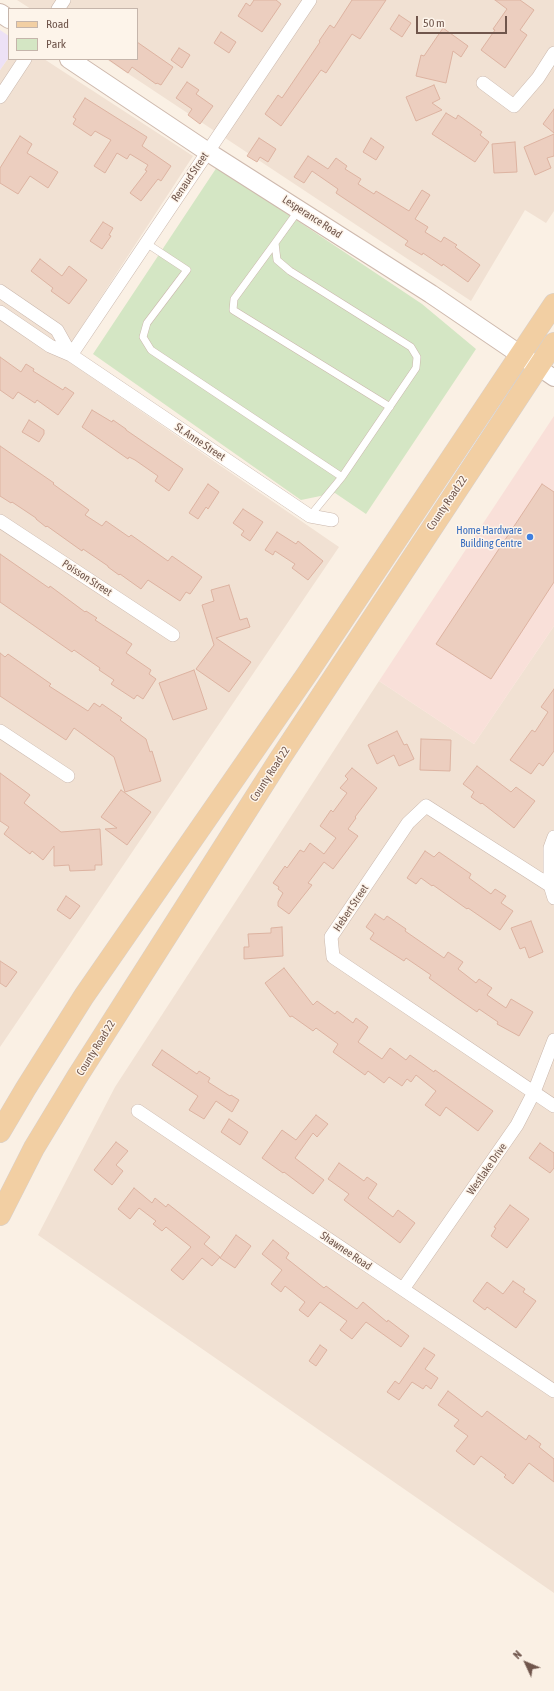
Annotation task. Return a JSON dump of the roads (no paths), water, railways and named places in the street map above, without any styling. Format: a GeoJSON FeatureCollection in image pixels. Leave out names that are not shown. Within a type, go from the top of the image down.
{"type":"FeatureCollection","features":[{"type":"Feature","properties":{"kind":"main road","name":"Lesperance Road"},"geometry":{"type":"LineString","coordinates":[[70,60],[208,152],[299,209],[546,372]]}},
{"type":"Feature","properties":{"kind":"main road","name":"County Road 22"},"geometry":{"type":"LineString","coordinates":[[0,1132],[84,996],[307,674],[554,304]]}},
{"type":"Feature","properties":{"kind":"main road","name":"County Road 22"},"geometry":{"type":"LineString","coordinates":[[0,1215],[34,1148],[81,1070],[341,664],[546,372],[554,343]]}},
{"type":"Feature","properties":{"kind":"street","name":"Renaud Street"},"geometry":{"type":"LineString","coordinates":[[71,355],[310,0]]}},
{"type":"Feature","properties":{"kind":"street"},"geometry":{"type":"LineString","coordinates":[[483,83],[514,106],[538,78],[554,53]]}},
{"type":"Feature","properties":{"kind":"street"},"geometry":{"type":"LineString","coordinates":[[0,96],[24,60]]}},
{"type":"Feature","properties":{"kind":"street","name":"St. Anne Street"},"geometry":{"type":"LineString","coordinates":[[0,291],[57,330],[71,355]]}},
{"type":"Feature","properties":{"kind":"street","name":"St. Anne Street"},"geometry":{"type":"LineString","coordinates":[[0,312],[50,346],[71,355],[310,516],[332,520]]}},
{"type":"Feature","properties":{"kind":"street","name":"Poisson Street"},"geometry":{"type":"LineString","coordinates":[[0,521],[173,634]]}},
{"type":"Feature","properties":{"kind":"street"},"geometry":{"type":"LineString","coordinates":[[0,731],[68,776]]}},
{"type":"Feature","properties":{"kind":"street","name":"Hebert Street"},"geometry":{"type":"LineString","coordinates":[[552,886],[426,806],[408,823],[331,937],[333,957],[554,1106]]}},
{"type":"Feature","properties":{"kind":"street"},"geometry":{"type":"LineString","coordinates":[[554,837],[550,848],[554,898]]}},
{"type":"Feature","properties":{"kind":"street","name":"Westlake Drive"},"geometry":{"type":"LineString","coordinates":[[403,1289],[517,1125],[534,1092],[554,1040]]}},
{"type":"Feature","properties":{"kind":"street","name":"Shawnee Road"},"geometry":{"type":"LineString","coordinates":[[138,1111],[554,1391]]}},
{"type":"Feature","properties":{"kind":"lane"},"geometry":{"type":"LineString","coordinates":[[299,209],[234,299],[233,310],[390,407]]}},
{"type":"Feature","properties":{"kind":"lane"},"geometry":{"type":"LineString","coordinates":[[146,243],[186,270],[148,323],[144,337],[151,350],[342,477]]}},
{"type":"Feature","properties":{"kind":"lane"},"geometry":{"type":"LineString","coordinates":[[275,244],[277,260],[290,271],[411,347],[417,357],[416,368],[390,407],[342,477],[310,516]]}},
{"type":"Feature","properties":{"kind":"place","name":"Home Hardware Building Centre"},"geometry":{"type":"Point","coordinates":[530,537]}}]}
